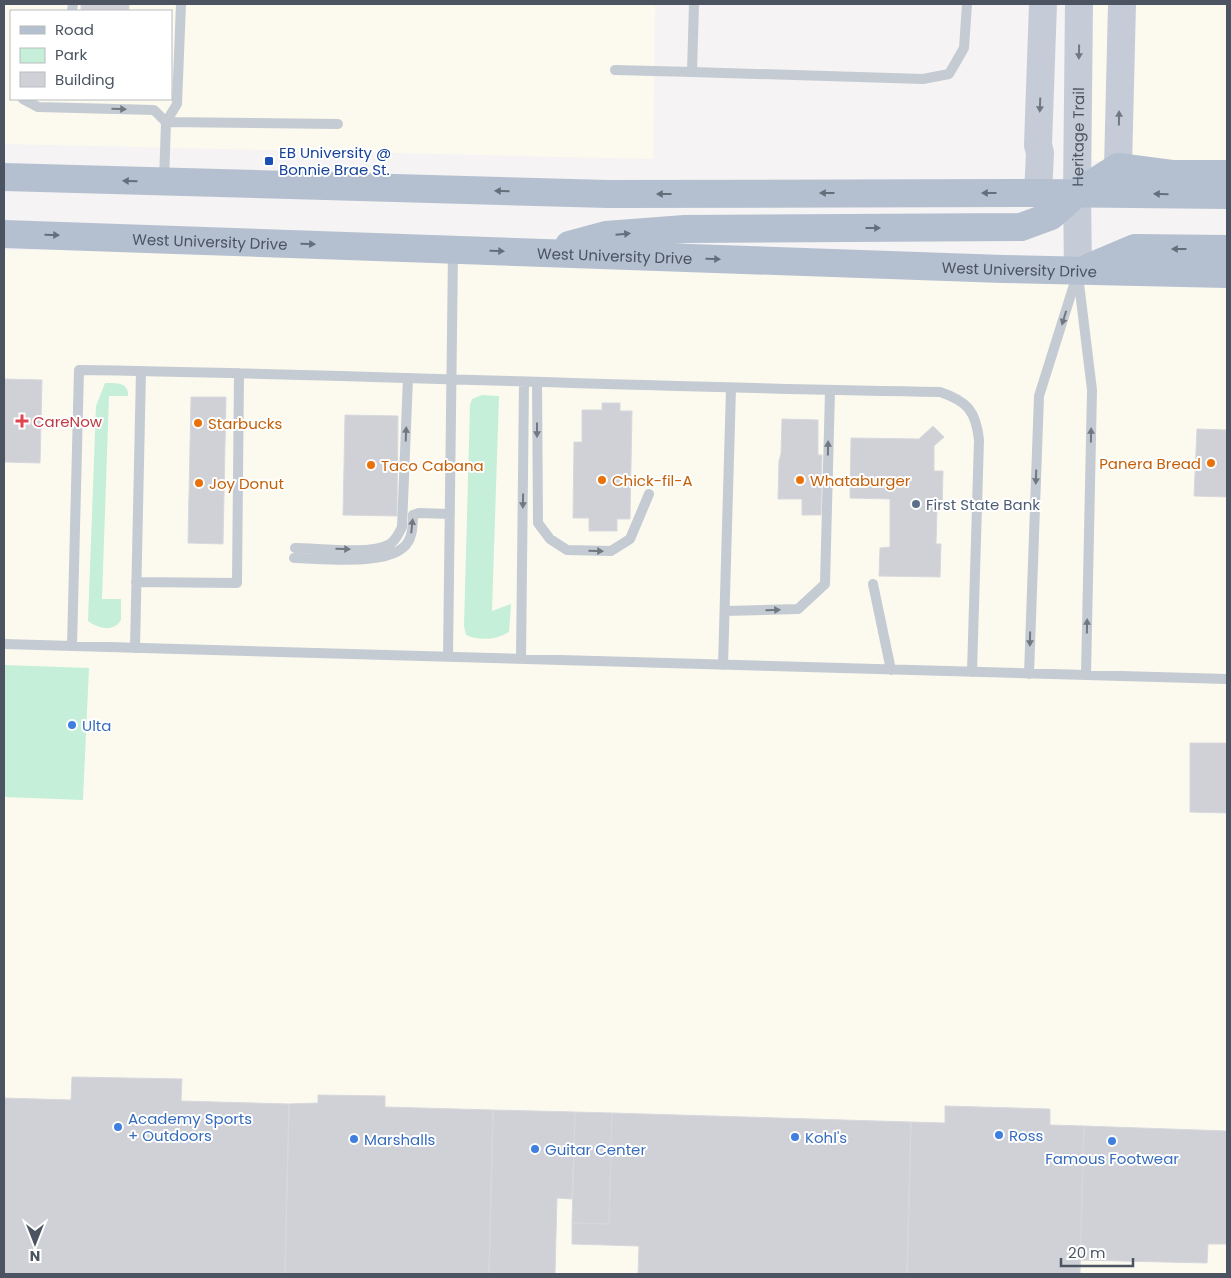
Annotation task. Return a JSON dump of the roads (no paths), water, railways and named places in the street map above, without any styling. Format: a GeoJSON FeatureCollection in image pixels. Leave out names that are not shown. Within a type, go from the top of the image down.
{"type":"FeatureCollection","features":[{"type":"Feature","properties":{"kind":"main road"},"geometry":{"type":"LineString","coordinates":[[542,252],[606,235],[685,229],[1021,227],[1051,216],[1077,193],[1118,167],[1172,174],[1227,174]]}},
{"type":"Feature","properties":{"kind":"main road"},"geometry":{"type":"LineString","coordinates":[[4,177],[608,194],[1077,193],[1227,195]]}},
{"type":"Feature","properties":{"kind":"main road","name":"West University Drive"},"geometry":{"type":"LineString","coordinates":[[4,234],[1078,271],[1227,274]]}},
{"type":"Feature","properties":{"kind":"main road"},"geometry":{"type":"LineString","coordinates":[[1078,271],[1135,248],[1227,249]]}},
{"type":"Feature","properties":{"kind":"street"},"geometry":{"type":"LineString","coordinates":[[1038,193],[1040,153],[1038,145],[1044,4]]}},
{"type":"Feature","properties":{"kind":"street","name":"Heritage Trail"},"geometry":{"type":"LineString","coordinates":[[1078,271],[1079,4]]}},
{"type":"Feature","properties":{"kind":"street"},"geometry":{"type":"LineString","coordinates":[[1118,167],[1122,4]]}},
{"type":"Feature","properties":{"kind":"lane"},"geometry":{"type":"LineString","coordinates":[[164,182],[166,122],[177,104],[181,4]]}},
{"type":"Feature","properties":{"kind":"lane"},"geometry":{"type":"LineString","coordinates":[[692,72],[694,4]]}},
{"type":"Feature","properties":{"kind":"lane"},"geometry":{"type":"LineString","coordinates":[[615,70],[923,79],[949,74],[964,48],[967,4]]}},
{"type":"Feature","properties":{"kind":"lane"},"geometry":{"type":"LineString","coordinates":[[25,100],[38,107],[70,103],[154,110],[166,122],[338,124]]}},
{"type":"Feature","properties":{"kind":"lane"},"geometry":{"type":"LineString","coordinates":[[448,657],[453,250]]}},
{"type":"Feature","properties":{"kind":"lane"},"geometry":{"type":"LineString","coordinates":[[1029,674],[1039,396],[1078,271]]}},
{"type":"Feature","properties":{"kind":"lane"},"geometry":{"type":"LineString","coordinates":[[1078,271],[1092,390],[1086,675]]}},
{"type":"Feature","properties":{"kind":"lane"},"geometry":{"type":"LineString","coordinates":[[72,646],[79,370],[830,391],[940,392],[954,397],[966,405],[974,415],[978,428],[972,672]]}},
{"type":"Feature","properties":{"kind":"lane"},"geometry":{"type":"LineString","coordinates":[[135,648],[141,371]]}},
{"type":"Feature","properties":{"kind":"lane"},"geometry":{"type":"LineString","coordinates":[[136,582],[237,583],[239,373]]}},
{"type":"Feature","properties":{"kind":"lane"},"geometry":{"type":"LineString","coordinates":[[408,378],[402,527],[396,538],[389,545],[369,550],[294,553],[366,560],[384,558],[398,552],[410,540],[413,515],[420,513],[450,514]]}},
{"type":"Feature","properties":{"kind":"lane"},"geometry":{"type":"LineString","coordinates":[[520,659],[524,382]]}},
{"type":"Feature","properties":{"kind":"lane"},"geometry":{"type":"LineString","coordinates":[[537,382],[538,523],[550,539],[567,550],[611,551],[630,539],[649,494]]}},
{"type":"Feature","properties":{"kind":"lane"},"geometry":{"type":"LineString","coordinates":[[723,665],[731,388]]}},
{"type":"Feature","properties":{"kind":"lane"},"geometry":{"type":"LineString","coordinates":[[725,611],[798,609],[825,584],[830,391]]}},
{"type":"Feature","properties":{"kind":"lane"},"geometry":{"type":"LineString","coordinates":[[873,584],[891,670]]}},
{"type":"Feature","properties":{"kind":"lane"},"geometry":{"type":"LineString","coordinates":[[4,644],[1227,679]]}},
{"type":"Feature","properties":{"kind":"place","name":"EB University @ Bonnie Brae St."},"geometry":{"type":"Point","coordinates":[269,161]}},
{"type":"Feature","properties":{"kind":"place","name":"CareNow"},"geometry":{"type":"Point","coordinates":[22,421]}},
{"type":"Feature","properties":{"kind":"place","name":"Starbucks"},"geometry":{"type":"Point","coordinates":[198,423]}},
{"type":"Feature","properties":{"kind":"place","name":"Panera Bread"},"geometry":{"type":"Point","coordinates":[1211,463]}},
{"type":"Feature","properties":{"kind":"place","name":"Taco Cabana"},"geometry":{"type":"Point","coordinates":[371,465]}},
{"type":"Feature","properties":{"kind":"place","name":"Chick-fil-A"},"geometry":{"type":"Point","coordinates":[602,480]}},
{"type":"Feature","properties":{"kind":"place","name":"Whataburger"},"geometry":{"type":"Point","coordinates":[800,480]}},
{"type":"Feature","properties":{"kind":"place","name":"Joy Donut"},"geometry":{"type":"Point","coordinates":[199,483]}},
{"type":"Feature","properties":{"kind":"place","name":"First State Bank"},"geometry":{"type":"Point","coordinates":[916,504]}},
{"type":"Feature","properties":{"kind":"place","name":"Ulta"},"geometry":{"type":"Point","coordinates":[72,725]}},
{"type":"Feature","properties":{"kind":"place","name":"Academy Sports + Outdoors"},"geometry":{"type":"Point","coordinates":[118,1127]}},
{"type":"Feature","properties":{"kind":"place","name":"Ross"},"geometry":{"type":"Point","coordinates":[999,1135]}},
{"type":"Feature","properties":{"kind":"place","name":"Kohl's"},"geometry":{"type":"Point","coordinates":[795,1137]}},
{"type":"Feature","properties":{"kind":"place","name":"Marshalls"},"geometry":{"type":"Point","coordinates":[354,1139]}},
{"type":"Feature","properties":{"kind":"place","name":"Famous Footwear"},"geometry":{"type":"Point","coordinates":[1112,1141]}},
{"type":"Feature","properties":{"kind":"place","name":"Guitar Center"},"geometry":{"type":"Point","coordinates":[535,1149]}}]}
